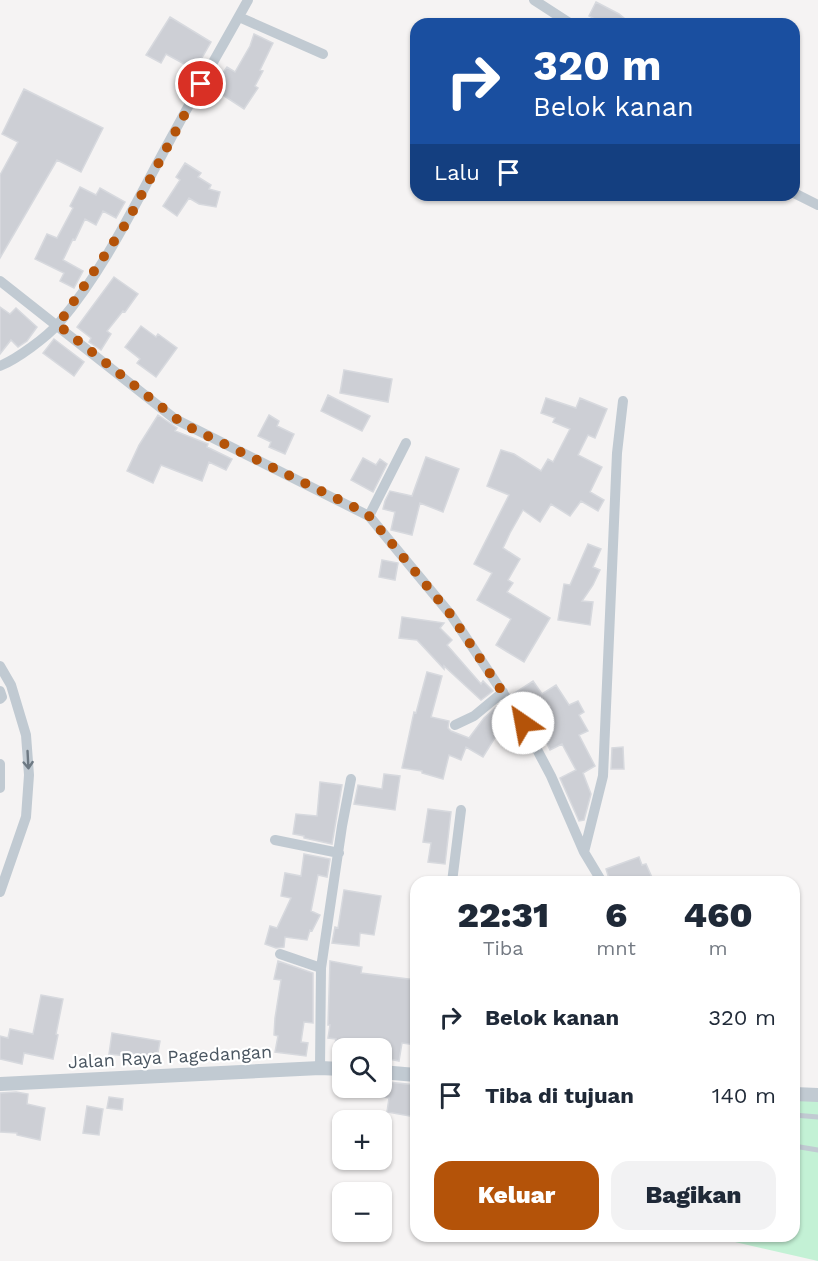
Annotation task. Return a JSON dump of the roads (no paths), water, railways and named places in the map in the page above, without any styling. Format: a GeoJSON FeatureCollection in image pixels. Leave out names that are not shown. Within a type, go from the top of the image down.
{"type":"FeatureCollection","features":[{"type":"Feature","properties":{"kind":"street"},"geometry":{"type":"LineString","coordinates":[[0,366],[22,353],[58,325],[127,222],[248,0]]}},
{"type":"Feature","properties":{"kind":"street"},"geometry":{"type":"LineString","coordinates":[[534,0],[562,18]]}},
{"type":"Feature","properties":{"kind":"street"},"geometry":{"type":"LineString","coordinates":[[239,17],[323,54]]}},
{"type":"Feature","properties":{"kind":"street"},"geometry":{"type":"LineString","coordinates":[[800,195],[818,205]]}},
{"type":"Feature","properties":{"kind":"street"},"geometry":{"type":"LineString","coordinates":[[0,281],[183,424],[369,516],[451,615],[523,723],[584,852],[598,876]]}},
{"type":"Feature","properties":{"kind":"street"},"geometry":{"type":"LineString","coordinates":[[584,852],[603,776],[617,453],[623,401]]}},
{"type":"Feature","properties":{"kind":"street"},"geometry":{"type":"LineString","coordinates":[[369,516],[406,443]]}},
{"type":"Feature","properties":{"kind":"street"},"geometry":{"type":"LineString","coordinates":[[0,666],[11,685],[26,735],[29,775],[26,817],[0,892]]}},
{"type":"Feature","properties":{"kind":"street"},"geometry":{"type":"LineString","coordinates":[[0,691],[2,697],[0,699]]}},
{"type":"Feature","properties":{"kind":"street"},"geometry":{"type":"LineString","coordinates":[[455,725],[474,716],[503,692]]}},
{"type":"Feature","properties":{"kind":"street"},"geometry":{"type":"LineString","coordinates":[[0,764],[0,788]]}},
{"type":"Feature","properties":{"kind":"street"},"geometry":{"type":"LineString","coordinates":[[320,1068],[321,968],[351,779]]}},
{"type":"Feature","properties":{"kind":"street"},"geometry":{"type":"LineString","coordinates":[[453,876],[461,810]]}},
{"type":"Feature","properties":{"kind":"street"},"geometry":{"type":"LineString","coordinates":[[275,840],[339,853]]}},
{"type":"Feature","properties":{"kind":"street"},"geometry":{"type":"LineString","coordinates":[[280,954],[321,968]]}},
{"type":"Feature","properties":{"kind":"street","name":"Jalan Raya Pagedangan"},"geometry":{"type":"LineString","coordinates":[[0,1084],[332,1069]]}},
{"type":"Feature","properties":{"kind":"street"},"geometry":{"type":"LineString","coordinates":[[392,1073],[410,1074]]}},
{"type":"Feature","properties":{"kind":"street"},"geometry":{"type":"LineString","coordinates":[[800,1094],[818,1095]]}},
{"type":"Feature","properties":{"kind":"lane"},"geometry":{"type":"LineString","coordinates":[[800,1115],[818,1117]]}},
{"type":"Feature","properties":{"kind":"lane"},"geometry":{"type":"LineString","coordinates":[[800,1147],[818,1150]]}}]}
